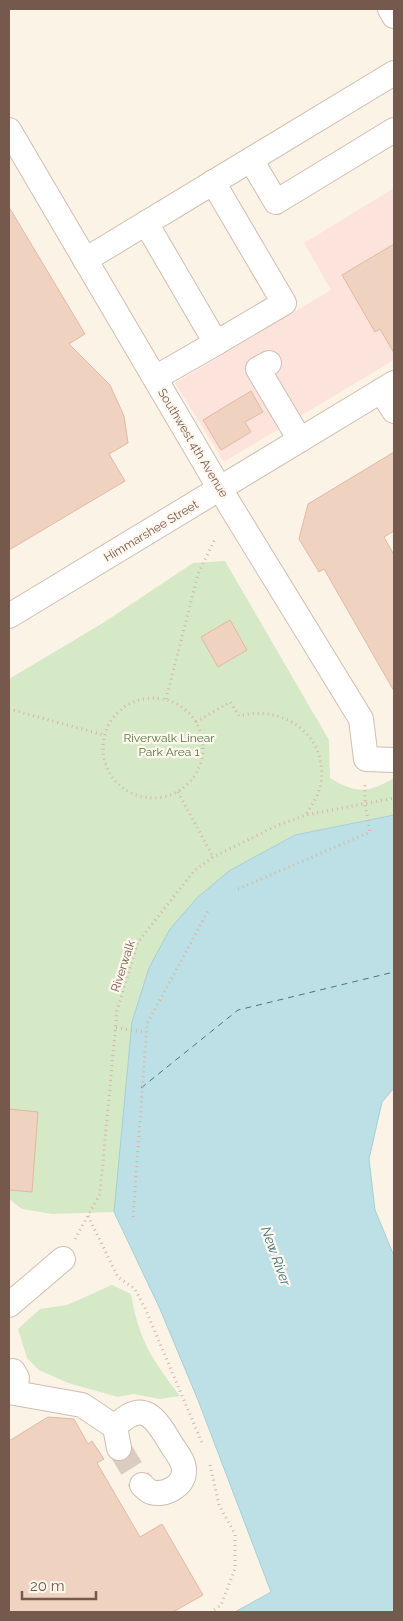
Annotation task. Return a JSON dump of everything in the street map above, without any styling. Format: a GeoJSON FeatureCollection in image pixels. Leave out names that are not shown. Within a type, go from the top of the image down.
{"type":"FeatureCollection","features":[{"type":"Feature","properties":{"kind":"street"},"geometry":{"type":"LineString","coordinates":[[390,9],[394,16]]}},
{"type":"Feature","properties":{"kind":"street"},"geometry":{"type":"LineString","coordinates":[[85,260],[394,73]]}},
{"type":"Feature","properties":{"kind":"street","name":"Southwest 4th Avenue"},"geometry":{"type":"LineString","coordinates":[[9,130],[220,489],[361,719],[366,759],[394,760]]}},
{"type":"Feature","properties":{"kind":"street"},"geometry":{"type":"LineString","coordinates":[[251,160],[276,202],[394,130]]}},
{"type":"Feature","properties":{"kind":"street"},"geometry":{"type":"LineString","coordinates":[[155,378],[284,304],[213,182]]}},
{"type":"Feature","properties":{"kind":"street"},"geometry":{"type":"LineString","coordinates":[[146,223],[216,343]]}},
{"type":"Feature","properties":{"kind":"street"},"geometry":{"type":"LineString","coordinates":[[269,362],[258,369],[300,440]]}},
{"type":"Feature","properties":{"kind":"street"},"geometry":{"type":"LineString","coordinates":[[388,387],[394,411]]}},
{"type":"Feature","properties":{"kind":"street","name":"Himmarshee Street"},"geometry":{"type":"LineString","coordinates":[[9,616],[388,387]]}},
{"type":"Feature","properties":{"kind":"street"},"geometry":{"type":"LineString","coordinates":[[9,1305],[63,1259]]}},
{"type":"Feature","properties":{"kind":"street"},"geometry":{"type":"LineString","coordinates":[[12,1385],[82,1405],[117,1438],[127,1414],[143,1412],[156,1418],[182,1461],[184,1473],[178,1485],[166,1493],[151,1492],[142,1485]]}},
{"type":"Feature","properties":{"kind":"path"},"geometry":{"type":"LineString","coordinates":[[166,699],[198,574],[216,537]]}},
{"type":"Feature","properties":{"kind":"path"},"geometry":{"type":"LineString","coordinates":[[150,697],[166,699],[182,706],[196,722],[201,733],[204,749],[200,766],[191,781],[178,792],[162,798],[145,798],[129,793],[116,782],[106,768],[102,752],[104,735],[110,720],[121,709],[135,701],[150,697]]}},
{"type":"Feature","properties":{"kind":"path"},"geometry":{"type":"LineString","coordinates":[[196,722],[230,702],[239,716],[270,712],[286,718],[300,727],[314,746],[320,768],[321,783],[316,800],[306,815]]}},
{"type":"Feature","properties":{"kind":"path"},"geometry":{"type":"LineString","coordinates":[[9,710],[104,735]]}},
{"type":"Feature","properties":{"kind":"path"},"geometry":{"type":"LineString","coordinates":[[178,792],[213,857]]}},
{"type":"Feature","properties":{"kind":"path","name":"Riverwalk"},"geometry":{"type":"LineString","coordinates":[[63,1259],[100,1194],[117,1011],[138,942],[194,871],[213,857],[276,826],[306,815],[394,798]]}},
{"type":"Feature","properties":{"kind":"path"},"geometry":{"type":"LineString","coordinates":[[238,889],[370,832],[365,804]]}},
{"type":"Feature","properties":{"kind":"path"},"geometry":{"type":"LineString","coordinates":[[133,1217],[147,1024],[209,908]]}},
{"type":"Feature","properties":{"kind":"path"},"geometry":{"type":"LineString","coordinates":[[116,1028],[146,1032]]}},
{"type":"Feature","properties":{"kind":"shaded area"},"geometry":{"type":"Polygon","coordinates":[[[394,188],[394,360],[224,462],[175,383],[331,290],[304,243],[394,188]]]}},
{"type":"Feature","properties":{"kind":"green space","name":"Riverwalk Linear Park Area 1"},"geometry":{"type":"Polygon","coordinates":[[[225,561],[329,740],[330,778],[348,787],[362,790],[377,787],[394,778],[394,815],[295,835],[229,871],[132,1031],[114,1212],[52,1214],[22,1209],[9,1199],[9,679],[103,623],[193,563],[225,561]]]}},
{"type":"Feature","properties":{"kind":"green space"},"geometry":{"type":"Polygon","coordinates":[[[112,1285],[131,1294],[138,1325],[148,1349],[180,1396],[160,1399],[133,1394],[118,1397],[68,1383],[39,1370],[27,1358],[18,1329],[40,1309],[67,1305],[112,1285]]]}},
{"type":"Feature","properties":{"kind":"water","name":"New River"},"geometry":{"type":"Polygon","coordinates":[[[394,815],[394,1088],[382,1102],[369,1159],[375,1210],[394,1256],[394,1612],[235,1612],[271,1592],[198,1400],[160,1309],[114,1212],[132,1022],[149,968],[170,929],[197,898],[229,871],[295,835],[394,815]]]}},
{"type":"Feature","properties":{"kind":"building"},"geometry":{"type":"Polygon","coordinates":[[[9,207],[85,334],[69,344],[110,385],[124,416],[128,443],[109,454],[125,481],[9,550],[9,207]]]}},
{"type":"Feature","properties":{"kind":"building"},"geometry":{"type":"Polygon","coordinates":[[[394,244],[394,353],[380,329],[375,332],[342,275],[394,244]]]}},
{"type":"Feature","properties":{"kind":"building"},"geometry":{"type":"Polygon","coordinates":[[[251,391],[263,412],[245,422],[251,432],[221,450],[203,420],[251,391]]]}},
{"type":"Feature","properties":{"kind":"building"},"geometry":{"type":"Polygon","coordinates":[[[394,452],[394,531],[384,537],[394,555],[394,691],[324,569],[319,572],[299,539],[308,504],[394,452]]]}},
{"type":"Feature","properties":{"kind":"building"},"geometry":{"type":"Polygon","coordinates":[[[230,620],[247,650],[218,667],[201,637],[230,620]]]}},
{"type":"Feature","properties":{"kind":"building"},"geometry":{"type":"Polygon","coordinates":[[[9,1109],[38,1112],[32,1192],[9,1190],[9,1109]]]}},
{"type":"Feature","properties":{"kind":"building"},"geometry":{"type":"Polygon","coordinates":[[[48,1417],[74,1419],[88,1444],[92,1441],[104,1459],[97,1463],[140,1537],[162,1524],[203,1595],[173,1612],[9,1612],[9,1441],[48,1417]]]}},
{"type":"Feature","properties":{"kind":"ferry route"},"geometry":{"type":"LineString","coordinates":[[141,1088],[238,1010],[394,972]]}},
{"type":"Feature","properties":{"kind":"tunnel"},"geometry":{"type":"LineString","coordinates":[[119,1448],[142,1485]]}}]}
